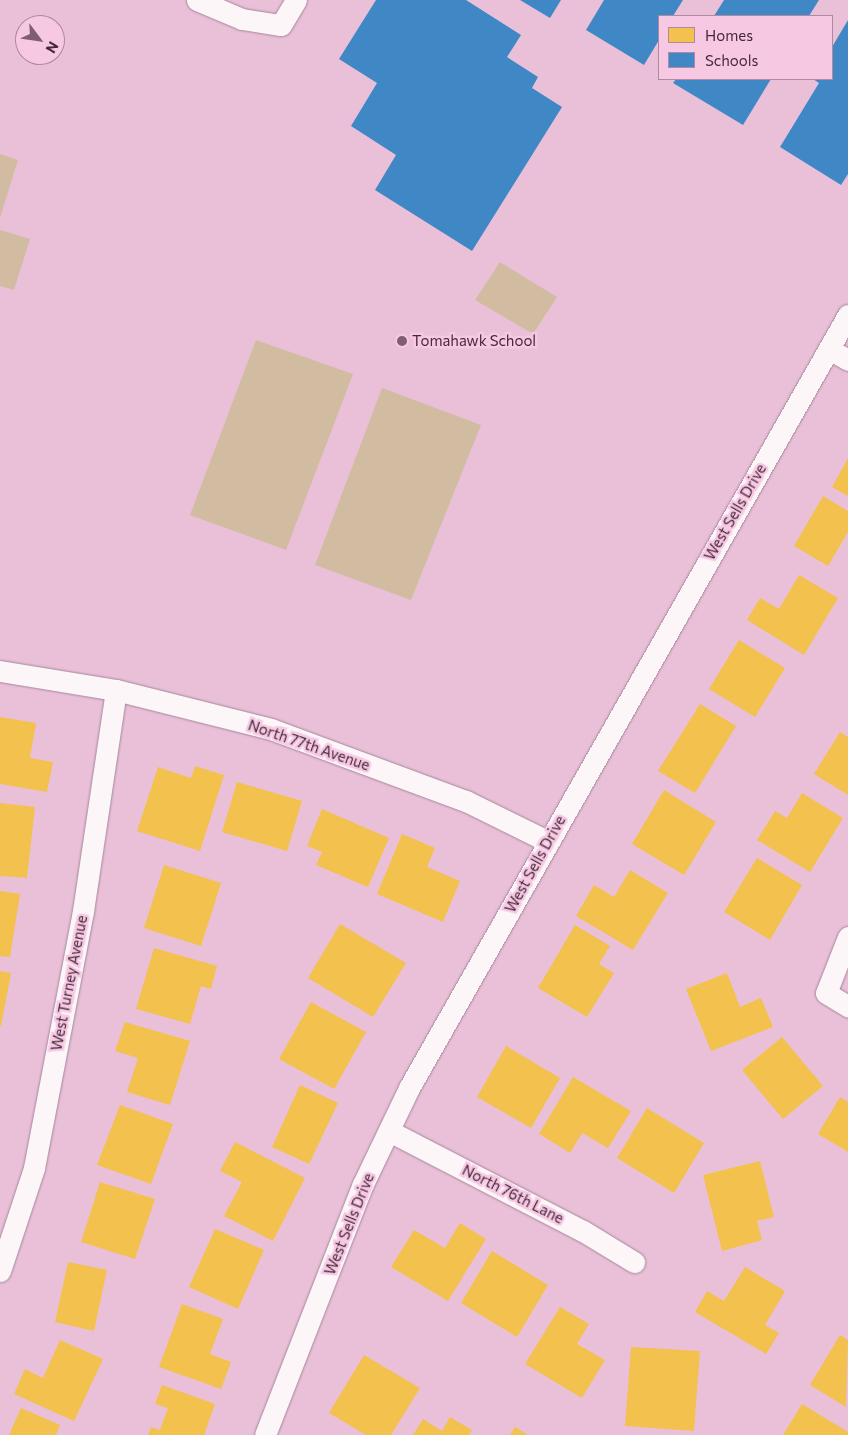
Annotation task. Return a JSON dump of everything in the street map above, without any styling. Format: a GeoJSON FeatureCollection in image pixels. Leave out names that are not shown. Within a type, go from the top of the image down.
{"type":"FeatureCollection","features":[{"type":"Feature","properties":{"kind":"street"},"geometry":{"type":"LineString","coordinates":[[197,0],[242,19],[281,25],[296,0]]}},
{"type":"Feature","properties":{"kind":"street","name":"West Sells Drive"},"geometry":{"type":"LineString","coordinates":[[265,1435],[363,1184],[409,1088],[547,841],[848,315]]}},
{"type":"Feature","properties":{"kind":"street"},"geometry":{"type":"LineString","coordinates":[[829,349],[848,360]]}},
{"type":"Feature","properties":{"kind":"street","name":"North 77th Avenue"},"geometry":{"type":"LineString","coordinates":[[0,671],[116,690],[271,729],[466,801],[547,841]]}},
{"type":"Feature","properties":{"kind":"street","name":"West Turney Avenue"},"geometry":{"type":"LineString","coordinates":[[0,1271],[34,1168],[83,911],[116,690]]}},
{"type":"Feature","properties":{"kind":"street"},"geometry":{"type":"LineString","coordinates":[[848,937],[826,993],[848,1006]]}},
{"type":"Feature","properties":{"kind":"street","name":"North 76th Lane"},"geometry":{"type":"LineString","coordinates":[[389,1131],[583,1231],[634,1262]]}},
{"type":"Feature","properties":{"kind":"shaded area"},"geometry":{"type":"Polygon","coordinates":[[[0,154],[18,160],[0,218],[0,154]]]}},
{"type":"Feature","properties":{"kind":"shaded area"},"geometry":{"type":"Polygon","coordinates":[[[0,230],[30,239],[14,290],[0,286],[0,230]]]}},
{"type":"Feature","properties":{"kind":"shaded area"},"geometry":{"type":"Polygon","coordinates":[[[500,262],[557,297],[533,334],[475,300],[500,262]]]}},
{"type":"Feature","properties":{"kind":"shaded area"},"geometry":{"type":"Polygon","coordinates":[[[256,340],[353,374],[286,550],[190,515],[256,340]]]}},
{"type":"Feature","properties":{"kind":"shaded area"},"geometry":{"type":"Polygon","coordinates":[[[382,388],[481,425],[411,600],[315,565],[382,388]]]}},
{"type":"Feature","properties":{"kind":"building: Homes"},"geometry":{"type":"Polygon","coordinates":[[[848,458],[848,496],[832,487],[848,458]]]}},
{"type":"Feature","properties":{"kind":"building: Homes"},"geometry":{"type":"Polygon","coordinates":[[[823,496],[848,511],[848,532],[828,566],[794,546],[823,496]]]}},
{"type":"Feature","properties":{"kind":"building: Homes"},"geometry":{"type":"Polygon","coordinates":[[[799,575],[838,598],[804,655],[747,620],[760,598],[779,609],[799,575]]]}},
{"type":"Feature","properties":{"kind":"building: Homes"},"geometry":{"type":"Polygon","coordinates":[[[739,640],[785,668],[755,717],[709,689],[739,640]]]}},
{"type":"Feature","properties":{"kind":"building: Homes"},"geometry":{"type":"Polygon","coordinates":[[[700,704],[736,726],[695,793],[658,771],[700,704]]]}},
{"type":"Feature","properties":{"kind":"building: Homes"},"geometry":{"type":"Polygon","coordinates":[[[0,717],[36,723],[30,758],[53,762],[47,792],[0,784],[0,717]]]}},
{"type":"Feature","properties":{"kind":"building: Homes"},"geometry":{"type":"Polygon","coordinates":[[[840,732],[848,737],[848,795],[814,774],[840,732]]]}},
{"type":"Feature","properties":{"kind":"building: Homes"},"geometry":{"type":"Polygon","coordinates":[[[195,766],[224,775],[200,851],[137,831],[158,767],[191,778],[195,766]]]}},
{"type":"Feature","properties":{"kind":"building: Homes"},"geometry":{"type":"Polygon","coordinates":[[[237,782],[302,801],[287,851],[222,832],[237,782]]]}},
{"type":"Feature","properties":{"kind":"building: Homes"},"geometry":{"type":"Polygon","coordinates":[[[664,790],[716,822],[684,875],[632,844],[664,790]]]}},
{"type":"Feature","properties":{"kind":"building: Homes"},"geometry":{"type":"Polygon","coordinates":[[[802,793],[843,818],[810,872],[757,840],[775,811],[787,818],[802,793]]]}},
{"type":"Feature","properties":{"kind":"building: Homes"},"geometry":{"type":"Polygon","coordinates":[[[0,803],[35,807],[27,878],[0,876],[0,803]]]}},
{"type":"Feature","properties":{"kind":"building: Homes"},"geometry":{"type":"Polygon","coordinates":[[[322,809],[389,838],[368,887],[316,865],[322,852],[307,846],[322,809]]]}},
{"type":"Feature","properties":{"kind":"building: Homes"},"geometry":{"type":"Polygon","coordinates":[[[402,834],[435,848],[427,867],[460,881],[443,922],[377,894],[402,834]]]}},
{"type":"Feature","properties":{"kind":"building: Homes"},"geometry":{"type":"Polygon","coordinates":[[[757,858],[802,885],[770,940],[724,912],[757,858]]]}},
{"type":"Feature","properties":{"kind":"building: Homes"},"geometry":{"type":"Polygon","coordinates":[[[164,865],[221,883],[201,946],[144,928],[164,865]]]}},
{"type":"Feature","properties":{"kind":"building: Homes"},"geometry":{"type":"Polygon","coordinates":[[[630,870],[668,893],[633,950],[576,916],[594,885],[614,897],[630,870]]]}},
{"type":"Feature","properties":{"kind":"building: Homes"},"geometry":{"type":"Polygon","coordinates":[[[0,891],[20,894],[10,957],[0,956],[0,891]]]}},
{"type":"Feature","properties":{"kind":"building: Homes"},"geometry":{"type":"Polygon","coordinates":[[[340,924],[406,963],[373,1017],[308,978],[340,924]]]}},
{"type":"Feature","properties":{"kind":"building: Homes"},"geometry":{"type":"Polygon","coordinates":[[[575,925],[610,946],[599,964],[614,973],[587,1017],[538,988],[575,925]]]}},
{"type":"Feature","properties":{"kind":"building: Homes"},"geometry":{"type":"Polygon","coordinates":[[[154,948],[217,966],[211,989],[201,986],[190,1024],[136,1009],[154,948]]]}},
{"type":"Feature","properties":{"kind":"building: Homes"},"geometry":{"type":"Polygon","coordinates":[[[0,971],[11,973],[1,1026],[0,1026],[0,971]]]}},
{"type":"Feature","properties":{"kind":"building: Homes"},"geometry":{"type":"Polygon","coordinates":[[[727,973],[740,1007],[761,998],[773,1027],[711,1051],[686,989],[727,973]]]}},
{"type":"Feature","properties":{"kind":"building: Homes"},"geometry":{"type":"Polygon","coordinates":[[[311,1002],[366,1032],[334,1089],[279,1059],[311,1002]]]}},
{"type":"Feature","properties":{"kind":"building: Homes"},"geometry":{"type":"Polygon","coordinates":[[[125,1022],[190,1041],[170,1105],[127,1092],[138,1058],[115,1051],[125,1022]]]}},
{"type":"Feature","properties":{"kind":"building: Homes"},"geometry":{"type":"Polygon","coordinates":[[[782,1037],[823,1086],[783,1119],[742,1070],[782,1037]]]}},
{"type":"Feature","properties":{"kind":"building: Homes"},"geometry":{"type":"Polygon","coordinates":[[[506,1046],[560,1078],[531,1128],[477,1097],[506,1046]]]}},
{"type":"Feature","properties":{"kind":"building: Homes"},"geometry":{"type":"Polygon","coordinates":[[[573,1077],[631,1111],[608,1148],[582,1133],[570,1153],[539,1134],[573,1077]]]}},
{"type":"Feature","properties":{"kind":"building: Homes"},"geometry":{"type":"Polygon","coordinates":[[[300,1085],[338,1103],[309,1164],[272,1147],[300,1085]]]}},
{"type":"Feature","properties":{"kind":"building: Homes"},"geometry":{"type":"Polygon","coordinates":[[[840,1097],[848,1102],[848,1152],[818,1134],[840,1097]]]}},
{"type":"Feature","properties":{"kind":"building: Homes"},"geometry":{"type":"Polygon","coordinates":[[[120,1105],[173,1124],[151,1184],[97,1165],[120,1105]]]}},
{"type":"Feature","properties":{"kind":"building: Homes"},"geometry":{"type":"Polygon","coordinates":[[[647,1108],[704,1143],[674,1193],[617,1158],[647,1108]]]}},
{"type":"Feature","properties":{"kind":"building: Homes"},"geometry":{"type":"Polygon","coordinates":[[[235,1142],[305,1178],[273,1241],[224,1216],[242,1182],[220,1171],[235,1142]]]}},
{"type":"Feature","properties":{"kind":"building: Homes"},"geometry":{"type":"Polygon","coordinates":[[[760,1161],[774,1217],[757,1221],[762,1240],[722,1251],[703,1175],[760,1161]]]}},
{"type":"Feature","properties":{"kind":"building: Homes"},"geometry":{"type":"Polygon","coordinates":[[[100,1182],[155,1199],[135,1259],[81,1242],[100,1182]]]}},
{"type":"Feature","properties":{"kind":"building: Homes"},"geometry":{"type":"Polygon","coordinates":[[[460,1223],[486,1239],[448,1301],[391,1267],[414,1230],[445,1248],[460,1223]]]}},
{"type":"Feature","properties":{"kind":"building: Homes"},"geometry":{"type":"Polygon","coordinates":[[[215,1229],[264,1250],[238,1309],[189,1287],[215,1229]]]}},
{"type":"Feature","properties":{"kind":"building: Homes"},"geometry":{"type":"Polygon","coordinates":[[[492,1251],[548,1285],[517,1337],[461,1303],[492,1251]]]}},
{"type":"Feature","properties":{"kind":"building: Homes"},"geometry":{"type":"Polygon","coordinates":[[[68,1262],[107,1270],[94,1331],[55,1322],[68,1262]]]}},
{"type":"Feature","properties":{"kind":"building: Homes"},"geometry":{"type":"Polygon","coordinates":[[[745,1267],[785,1291],[765,1325],[779,1333],[766,1354],[695,1312],[707,1291],[724,1301],[745,1267]]]}},
{"type":"Feature","properties":{"kind":"building: Homes"},"geometry":{"type":"Polygon","coordinates":[[[182,1304],[223,1319],[210,1354],[231,1362],[221,1389],[159,1367],[182,1304]]]}},
{"type":"Feature","properties":{"kind":"building: Homes"},"geometry":{"type":"Polygon","coordinates":[[[560,1307],[589,1324],[577,1344],[605,1360],[582,1398],[525,1364],[560,1307]]]}},
{"type":"Feature","properties":{"kind":"building: Homes"},"geometry":{"type":"Polygon","coordinates":[[[840,1335],[848,1340],[846,1407],[810,1385],[840,1335]]]}},
{"type":"Feature","properties":{"kind":"building: Homes"},"geometry":{"type":"Polygon","coordinates":[[[60,1340],[103,1359],[74,1421],[14,1394],[25,1369],[43,1378],[60,1340]]]}},
{"type":"Feature","properties":{"kind":"building: Homes"},"geometry":{"type":"Polygon","coordinates":[[[631,1347],[700,1351],[694,1431],[625,1426],[631,1347]]]}},
{"type":"Feature","properties":{"kind":"building: Homes"},"geometry":{"type":"Polygon","coordinates":[[[364,1355],[420,1388],[391,1435],[366,1435],[329,1413],[364,1355]]]}},
{"type":"Feature","properties":{"kind":"building: Homes"},"geometry":{"type":"Polygon","coordinates":[[[162,1385],[215,1404],[204,1435],[148,1435],[151,1427],[160,1430],[168,1408],[155,1404],[162,1385]]]}},
{"type":"Feature","properties":{"kind":"building: Homes"},"geometry":{"type":"Polygon","coordinates":[[[802,1404],[848,1432],[848,1435],[783,1435],[802,1404]]]}},
{"type":"Feature","properties":{"kind":"building: Homes"},"geometry":{"type":"Polygon","coordinates":[[[21,1408],[60,1425],[56,1435],[9,1435],[21,1408]]]}},
{"type":"Feature","properties":{"kind":"building: Homes"},"geometry":{"type":"Polygon","coordinates":[[[450,1417],[472,1430],[469,1435],[413,1435],[423,1419],[442,1431],[450,1417]]]}},
{"type":"Feature","properties":{"kind":"building: Homes"},"geometry":{"type":"Polygon","coordinates":[[[515,1427],[528,1435],[510,1435],[515,1427]]]}},
{"type":"Feature","properties":{"kind":"building: Schools"},"geometry":{"type":"Polygon","coordinates":[[[376,0],[466,0],[521,35],[507,57],[538,77],[532,88],[562,107],[472,251],[375,190],[396,155],[351,126],[377,83],[339,59],[376,0]]]}},
{"type":"Feature","properties":{"kind":"building: Schools"},"geometry":{"type":"Polygon","coordinates":[[[520,0],[561,0],[550,18],[520,0]]]}},
{"type":"Feature","properties":{"kind":"building: Schools"},"geometry":{"type":"Polygon","coordinates":[[[604,0],[683,0],[674,15],[658,15],[658,42],[644,65],[586,30],[604,0]]]}},
{"type":"Feature","properties":{"kind":"building: Schools"},"geometry":{"type":"Polygon","coordinates":[[[724,0],[819,0],[810,15],[715,15],[724,0]]]}},
{"type":"Feature","properties":{"kind":"building: Schools"},"geometry":{"type":"Polygon","coordinates":[[[848,20],[848,174],[841,185],[780,147],[819,83],[814,80],[833,80],[833,45],[848,20]]]}},
{"type":"Feature","properties":{"kind":"building: Schools"},"geometry":{"type":"Polygon","coordinates":[[[675,80],[770,80],[743,125],[673,83],[675,80]]]}},
{"type":"Feature","properties":{"kind":"place","name":"Tomahawk School"},"geometry":{"type":"Point","coordinates":[402,341]}}]}
